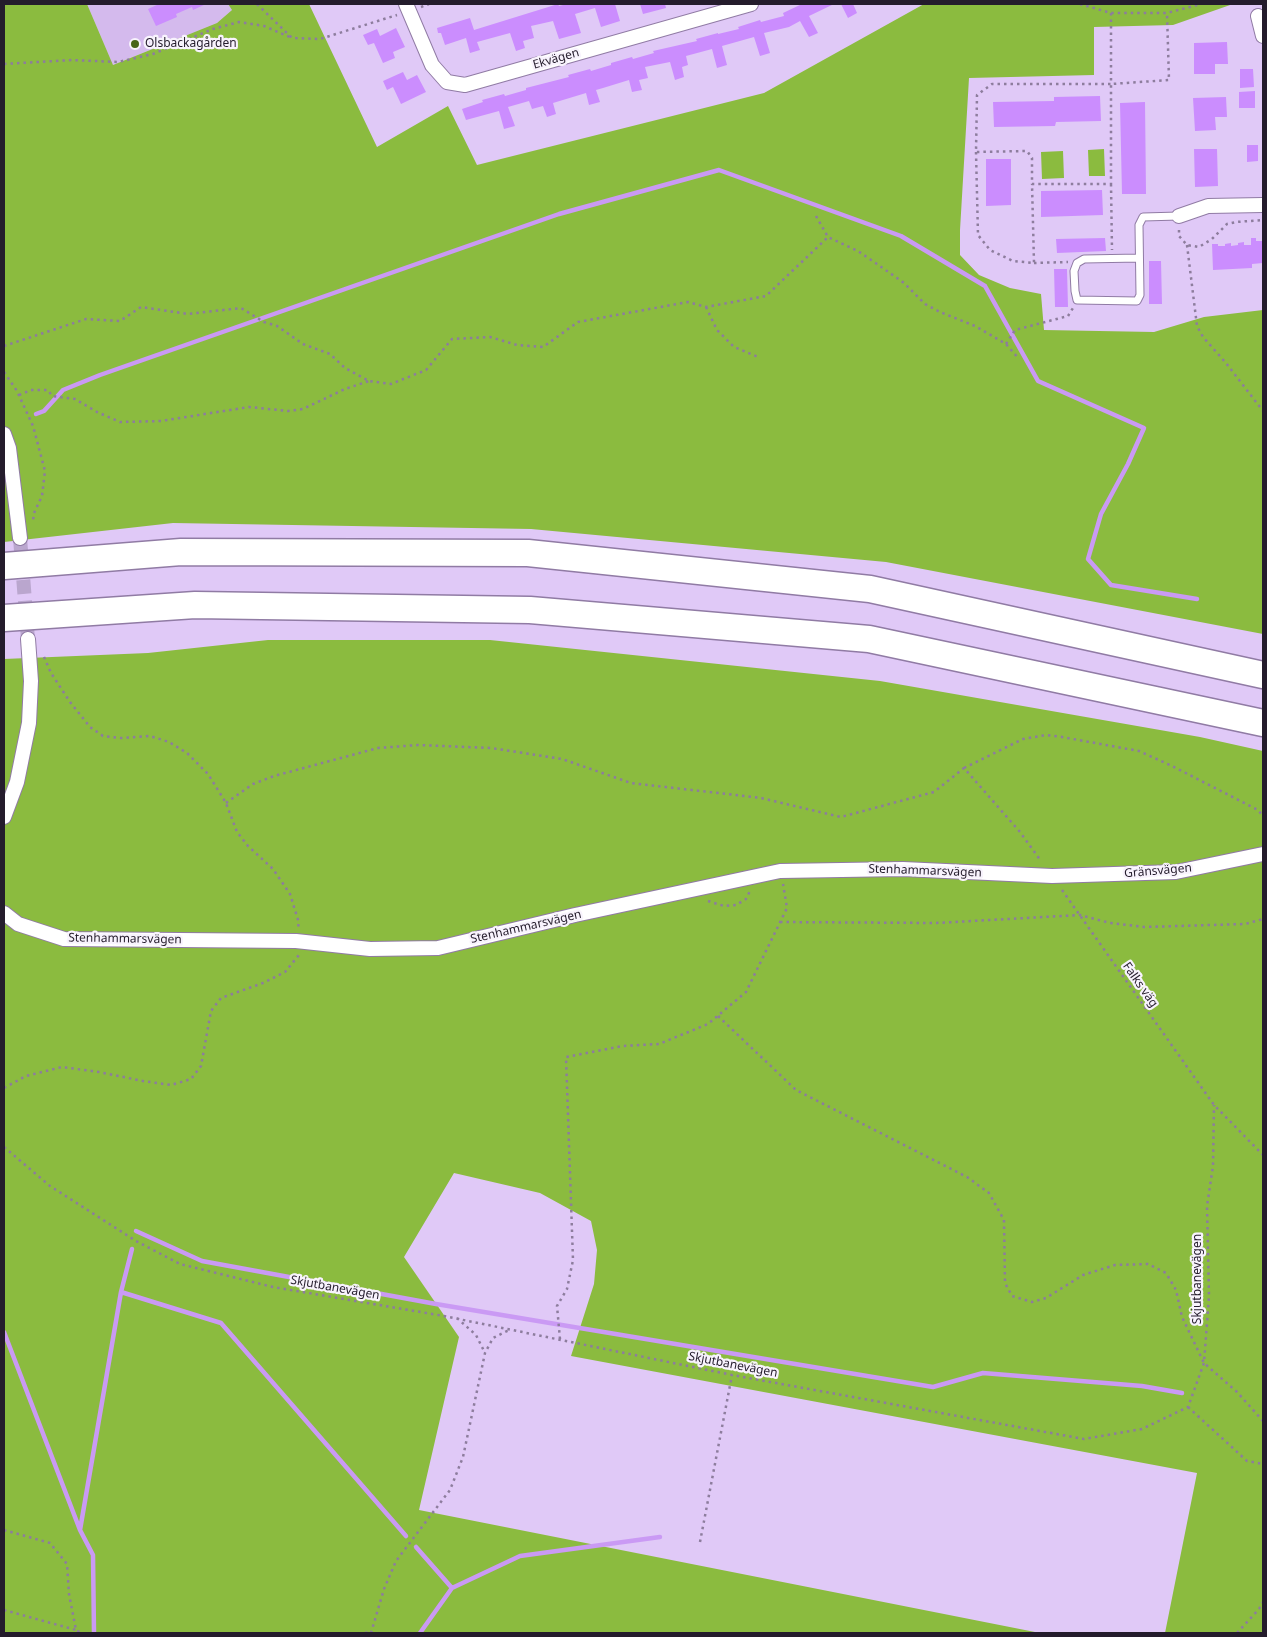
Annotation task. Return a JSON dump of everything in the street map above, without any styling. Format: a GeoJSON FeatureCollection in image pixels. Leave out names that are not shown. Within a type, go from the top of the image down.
{"type":"FeatureCollection","features":[{"type":"Feature","properties":{"kind":"highway"},"geometry":{"type":"LineString","coordinates":[[4,566],[181,552],[528,553],[870,589],[1263,675]]}},
{"type":"Feature","properties":{"kind":"highway"},"geometry":{"type":"LineString","coordinates":[[4,618],[195,605],[540,611],[869,639],[1263,723]]}},
{"type":"Feature","properties":{"kind":"street","name":"Ekvägen"},"geometry":{"type":"LineString","coordinates":[[407,7],[432,65],[447,82],[464,85],[751,4]]}},
{"type":"Feature","properties":{"kind":"street"},"geometry":{"type":"LineString","coordinates":[[1258,16],[1263,36]]}},
{"type":"Feature","properties":{"kind":"street"},"geometry":{"type":"LineString","coordinates":[[1179,216],[1208,206],[1263,205]]}},
{"type":"Feature","properties":{"kind":"street"},"geometry":{"type":"LineString","coordinates":[[4,434],[9,448],[20,538]]}},
{"type":"Feature","properties":{"kind":"street"},"geometry":{"type":"LineString","coordinates":[[4,816],[17,782],[29,723],[31,681],[28,639]]}},
{"type":"Feature","properties":{"kind":"street","name":"Gränsvägen"},"geometry":{"type":"LineString","coordinates":[[1052,876],[1176,872],[1263,854]]}},
{"type":"Feature","properties":{"kind":"street","name":"Stenhammarsvägen"},"geometry":{"type":"LineString","coordinates":[[4,913],[18,924],[64,940],[296,940],[370,949],[438,948],[575,915],[780,871],[903,869],[1052,876]]}},
{"type":"Feature","properties":{"kind":"lane"},"geometry":{"type":"LineString","coordinates":[[1139,258],[1084,259],[1077,263],[1074,271],[1075,291],[1078,300],[1137,301],[1140,295],[1139,225],[1143,217],[1179,216]]}},
{"type":"Feature","properties":{"kind":"path"},"geometry":{"type":"LineString","coordinates":[[257,4],[292,38]]}},
{"type":"Feature","properties":{"kind":"path"},"geometry":{"type":"LineString","coordinates":[[4,64],[72,60],[118,62],[153,54],[213,29],[239,22],[264,26],[292,38],[320,39],[407,7],[429,4]]}},
{"type":"Feature","properties":{"kind":"path"},"geometry":{"type":"LineString","coordinates":[[1080,4],[1111,13],[1167,13],[1202,4]]}},
{"type":"Feature","properties":{"kind":"path"},"geometry":{"type":"LineString","coordinates":[[1111,13],[1112,258]]}},
{"type":"Feature","properties":{"kind":"path"},"geometry":{"type":"LineString","coordinates":[[1077,263],[1034,264],[1013,261],[990,250],[978,235],[977,95],[992,84],[1111,84],[1169,80],[1167,13]]}},
{"type":"Feature","properties":{"kind":"path"},"geometry":{"type":"LineString","coordinates":[[976,152],[1027,151],[1032,158],[1034,264]]}},
{"type":"Feature","properties":{"kind":"path"},"geometry":{"type":"LineString","coordinates":[[1032,184],[1111,184]]}},
{"type":"Feature","properties":{"kind":"path"},"geometry":{"type":"LineString","coordinates":[[816,216],[828,237],[858,251],[877,264],[904,283],[925,304],[975,326],[1006,344],[1019,359]]}},
{"type":"Feature","properties":{"kind":"path"},"geometry":{"type":"LineString","coordinates":[[1179,216],[1179,236],[1186,245],[1197,326],[1203,337],[1263,411]]}},
{"type":"Feature","properties":{"kind":"path"},"geometry":{"type":"LineString","coordinates":[[1186,245],[1199,247],[1212,239],[1227,224],[1263,220]]}},
{"type":"Feature","properties":{"kind":"path"},"geometry":{"type":"LineString","coordinates":[[4,346],[86,319],[120,321],[141,307],[188,314],[241,308],[264,322],[277,326],[303,344],[330,354],[345,368],[369,381],[391,384],[426,370],[452,339],[490,337],[517,345],[543,346],[578,322],[688,302],[706,307],[766,296],[828,237]]}},
{"type":"Feature","properties":{"kind":"path"},"geometry":{"type":"LineString","coordinates":[[1006,344],[1016,330],[1068,316],[1078,300]]}},
{"type":"Feature","properties":{"kind":"path"},"geometry":{"type":"LineString","coordinates":[[706,307],[717,330],[734,346],[758,357]]}},
{"type":"Feature","properties":{"kind":"path"},"geometry":{"type":"LineString","coordinates":[[4,372],[19,396],[33,426],[44,471],[42,496],[32,522]]}},
{"type":"Feature","properties":{"kind":"path"},"geometry":{"type":"LineString","coordinates":[[19,396],[32,390],[48,390],[52,396],[75,399],[97,412],[120,422],[161,421],[249,407],[288,411],[303,409],[369,381]]}},
{"type":"Feature","properties":{"kind":"path"},"geometry":{"type":"LineString","coordinates":[[4,1088],[26,1076],[62,1067],[171,1084],[191,1079],[200,1066],[211,1011],[221,998],[263,983],[285,972],[299,955],[296,940],[299,923],[290,894],[273,869],[237,832],[226,803],[208,774],[188,753],[169,742],[150,736],[121,738],[103,736],[90,727],[70,702],[51,673],[44,656]]}},
{"type":"Feature","properties":{"kind":"path"},"geometry":{"type":"LineString","coordinates":[[226,803],[253,784],[274,776],[378,748],[418,744],[491,748],[562,759],[631,783],[761,798],[841,817],[934,792],[964,768],[1023,739],[1046,735],[1139,751],[1258,810],[1263,816]]}},
{"type":"Feature","properties":{"kind":"path","name":"Falks väg"},"geometry":{"type":"LineString","coordinates":[[964,768],[1020,832],[1214,1105],[1263,1155]]}},
{"type":"Feature","properties":{"kind":"path"},"geometry":{"type":"LineString","coordinates":[[560,1339],[557,1306],[567,1289],[573,1260],[566,1057],[622,1046],[659,1044],[708,1024],[746,992],[787,908],[780,871]]}},
{"type":"Feature","properties":{"kind":"path"},"geometry":{"type":"LineString","coordinates":[[780,922],[936,923],[1080,915],[1110,923],[1144,927],[1245,924],[1263,919]]}},
{"type":"Feature","properties":{"kind":"path"},"geometry":{"type":"LineString","coordinates":[[718,1016],[796,1090],[967,1177],[989,1193],[1004,1220],[1005,1283],[1012,1296],[1032,1302],[1046,1298],[1083,1276],[1115,1266],[1148,1264],[1166,1273],[1176,1290],[1182,1317],[1204,1362],[1237,1392],[1263,1422]]}},
{"type":"Feature","properties":{"kind":"path","name":"Skjutbanevägen"},"geometry":{"type":"LineString","coordinates":[[4,1147],[50,1186],[136,1242],[180,1264],[273,1287],[457,1318],[732,1375],[1084,1439],[1142,1429],[1188,1407],[1204,1362],[1210,1296],[1207,1206],[1213,1166],[1214,1105]]}},
{"type":"Feature","properties":{"kind":"path"},"geometry":{"type":"LineString","coordinates":[[457,1318],[476,1335],[485,1353]]}},
{"type":"Feature","properties":{"kind":"path"},"geometry":{"type":"LineString","coordinates":[[364,1633],[371,1633],[384,1589],[396,1561],[450,1490],[463,1458],[485,1353],[493,1338],[510,1329]]}},
{"type":"Feature","properties":{"kind":"path"},"geometry":{"type":"LineString","coordinates":[[700,1542],[732,1375]]}},
{"type":"Feature","properties":{"kind":"path"},"geometry":{"type":"LineString","coordinates":[[1188,1407],[1247,1461],[1263,1464]]}},
{"type":"Feature","properties":{"kind":"path"},"geometry":{"type":"LineString","coordinates":[[4,1530],[50,1543],[67,1564],[69,1594],[76,1630]]}},
{"type":"Feature","properties":{"kind":"path"},"geometry":{"type":"LineString","coordinates":[[1237,1633],[1263,1602]]}},
{"type":"Feature","properties":{"kind":"path"},"geometry":{"type":"LineString","coordinates":[[4,1610],[81,1633]]}},
{"type":"Feature","properties":{"kind":"shaded area","name":"Olsbackagården"},"geometry":{"type":"Polygon","coordinates":[[[87,4],[228,4],[232,10],[217,23],[113,65],[87,4]]]}},
{"type":"Feature","properties":{"kind":"green space"},"geometry":{"type":"Polygon","coordinates":[[[4,4],[87,4],[113,65],[217,23],[232,10],[228,4],[309,4],[377,147],[448,106],[477,165],[764,93],[924,4],[1233,4],[1173,25],[1094,27],[1094,75],[969,78],[960,255],[979,275],[1010,288],[1041,294],[1044,330],[1154,332],[1204,317],[1263,310],[1263,634],[886,562],[531,529],[173,523],[4,542],[4,4]]]}},
{"type":"Feature","properties":{"kind":"green space"},"geometry":{"type":"Polygon","coordinates":[[[1104,149],[1105,176],[1089,176],[1088,150],[1104,149]]]}},
{"type":"Feature","properties":{"kind":"green space"},"geometry":{"type":"Polygon","coordinates":[[[1063,151],[1064,178],[1042,179],[1041,152],[1063,151]]]}},
{"type":"Feature","properties":{"kind":"green space"},"geometry":{"type":"Polygon","coordinates":[[[268,640],[490,640],[880,681],[1200,737],[1263,751],[1263,1633],[1165,1633],[1197,1473],[571,1356],[594,1284],[597,1250],[591,1221],[540,1193],[454,1173],[404,1257],[459,1337],[419,1510],[1040,1633],[4,1633],[4,659],[148,653],[268,640]]]}},
{"type":"Feature","properties":{"kind":"building"},"geometry":{"type":"Polygon","coordinates":[[[159,4],[206,4],[193,10],[192,7],[176,14],[177,17],[156,26],[148,9],[159,4]]]}},
{"type":"Feature","properties":{"kind":"building"},"geometry":{"type":"Polygon","coordinates":[[[558,4],[559,6],[567,4],[615,4],[620,21],[601,27],[595,8],[575,14],[581,33],[559,39],[553,21],[531,26],[534,38],[523,41],[525,48],[516,51],[510,33],[477,42],[480,50],[470,53],[466,38],[445,45],[441,33],[438,33],[437,28],[470,18],[474,30],[558,4]]]}},
{"type":"Feature","properties":{"kind":"building"},"geometry":{"type":"Polygon","coordinates":[[[640,4],[665,4],[666,8],[643,14],[640,4]]]}},
{"type":"Feature","properties":{"kind":"building"},"geometry":{"type":"Polygon","coordinates":[[[802,4],[834,4],[809,16],[818,33],[809,37],[800,21],[789,27],[764,33],[770,53],[760,56],[754,37],[722,46],[727,65],[717,68],[712,49],[686,56],[688,65],[682,67],[684,77],[675,80],[670,62],[645,67],[648,78],[639,80],[642,90],[632,92],[629,80],[596,90],[600,102],[589,105],[586,93],[553,103],[556,114],[547,117],[543,106],[532,109],[529,101],[508,107],[515,126],[504,129],[499,111],[466,120],[462,109],[483,102],[482,100],[526,90],[526,88],[569,77],[568,75],[590,69],[591,71],[632,57],[633,59],[654,53],[653,51],[739,29],[738,27],[760,20],[761,22],[784,16],[783,13],[802,4]]]}},
{"type":"Feature","properties":{"kind":"building"},"geometry":{"type":"Polygon","coordinates":[[[841,4],[853,4],[857,13],[848,18],[841,4]]]}},
{"type":"Feature","properties":{"kind":"building"},"geometry":{"type":"Polygon","coordinates":[[[396,28],[405,47],[393,52],[395,58],[383,63],[374,43],[368,45],[363,35],[377,29],[380,36],[396,28]]]}},
{"type":"Feature","properties":{"kind":"building"},"geometry":{"type":"Polygon","coordinates":[[[1227,42],[1228,64],[1215,64],[1215,74],[1194,74],[1194,43],[1227,42]]]}},
{"type":"Feature","properties":{"kind":"building"},"geometry":{"type":"Polygon","coordinates":[[[1240,69],[1253,69],[1254,87],[1240,88],[1240,69]]]}},
{"type":"Feature","properties":{"kind":"building"},"geometry":{"type":"Polygon","coordinates":[[[403,72],[407,80],[417,75],[426,92],[401,104],[393,87],[387,90],[383,81],[403,72]]]}},
{"type":"Feature","properties":{"kind":"building"},"geometry":{"type":"Polygon","coordinates":[[[1255,91],[1255,108],[1239,108],[1239,92],[1255,91]]]}},
{"type":"Feature","properties":{"kind":"building"},"geometry":{"type":"Polygon","coordinates":[[[1100,96],[1101,121],[1056,122],[1055,126],[994,127],[993,102],[1054,101],[1054,97],[1100,96]]]}},
{"type":"Feature","properties":{"kind":"building"},"geometry":{"type":"Polygon","coordinates":[[[1226,97],[1227,117],[1215,117],[1216,130],[1195,131],[1193,98],[1226,97]]]}},
{"type":"Feature","properties":{"kind":"building"},"geometry":{"type":"Polygon","coordinates":[[[1145,102],[1146,194],[1122,194],[1120,103],[1145,102]]]}},
{"type":"Feature","properties":{"kind":"building"},"geometry":{"type":"Polygon","coordinates":[[[1247,145],[1258,145],[1258,161],[1247,162],[1247,145]]]}},
{"type":"Feature","properties":{"kind":"building"},"geometry":{"type":"Polygon","coordinates":[[[1194,149],[1217,149],[1218,186],[1195,187],[1194,149]]]}},
{"type":"Feature","properties":{"kind":"building"},"geometry":{"type":"Polygon","coordinates":[[[986,159],[1011,159],[1011,205],[986,206],[986,159]]]}},
{"type":"Feature","properties":{"kind":"building"},"geometry":{"type":"Polygon","coordinates":[[[1102,190],[1103,215],[1041,217],[1041,191],[1102,190]]]}},
{"type":"Feature","properties":{"kind":"building"},"geometry":{"type":"Polygon","coordinates":[[[1105,238],[1106,251],[1057,253],[1056,239],[1105,238]]]}},
{"type":"Feature","properties":{"kind":"building"},"geometry":{"type":"Polygon","coordinates":[[[1251,238],[1256,238],[1256,241],[1263,241],[1263,263],[1252,264],[1252,268],[1213,270],[1212,244],[1225,246],[1225,244],[1231,243],[1231,246],[1244,242],[1244,245],[1251,245],[1251,238]]]}},
{"type":"Feature","properties":{"kind":"building"},"geometry":{"type":"Polygon","coordinates":[[[1149,261],[1161,261],[1162,304],[1149,304],[1149,261]]]}},
{"type":"Feature","properties":{"kind":"building"},"geometry":{"type":"Polygon","coordinates":[[[1054,269],[1067,269],[1068,307],[1055,307],[1054,269]]]}},
{"type":"Feature","properties":{"kind":"waterway"},"geometry":{"type":"LineString","coordinates":[[36,414],[44,411],[63,390],[100,375],[559,214],[719,170],[901,236],[985,286],[1038,381],[1144,428],[1128,464],[1101,514],[1088,559],[1111,585],[1197,599]]}},
{"type":"Feature","properties":{"kind":"waterway"},"geometry":{"type":"LineString","coordinates":[[136,1231],[202,1261],[436,1304],[933,1387],[983,1373],[1142,1386],[1182,1393]]}},
{"type":"Feature","properties":{"kind":"waterway"},"geometry":{"type":"LineString","coordinates":[[80,1530],[121,1292],[132,1249]]}},
{"type":"Feature","properties":{"kind":"waterway"},"geometry":{"type":"LineString","coordinates":[[121,1292],[221,1323],[406,1536]]}},
{"type":"Feature","properties":{"kind":"waterway"},"geometry":{"type":"LineString","coordinates":[[4,1332],[80,1530],[93,1555],[94,1633]]}},
{"type":"Feature","properties":{"kind":"waterway"},"geometry":{"type":"LineString","coordinates":[[420,1633],[452,1588],[520,1556],[660,1537]]}},
{"type":"Feature","properties":{"kind":"waterway"},"geometry":{"type":"LineString","coordinates":[[416,1547],[452,1588]]}},
{"type":"Feature","properties":{"kind":"tunnel"},"geometry":{"type":"LineString","coordinates":[[20,538],[28,639]]}},
{"type":"Feature","properties":{"kind":"place","name":"Olsbackagården"},"geometry":{"type":"Point","coordinates":[135,44]}}]}
